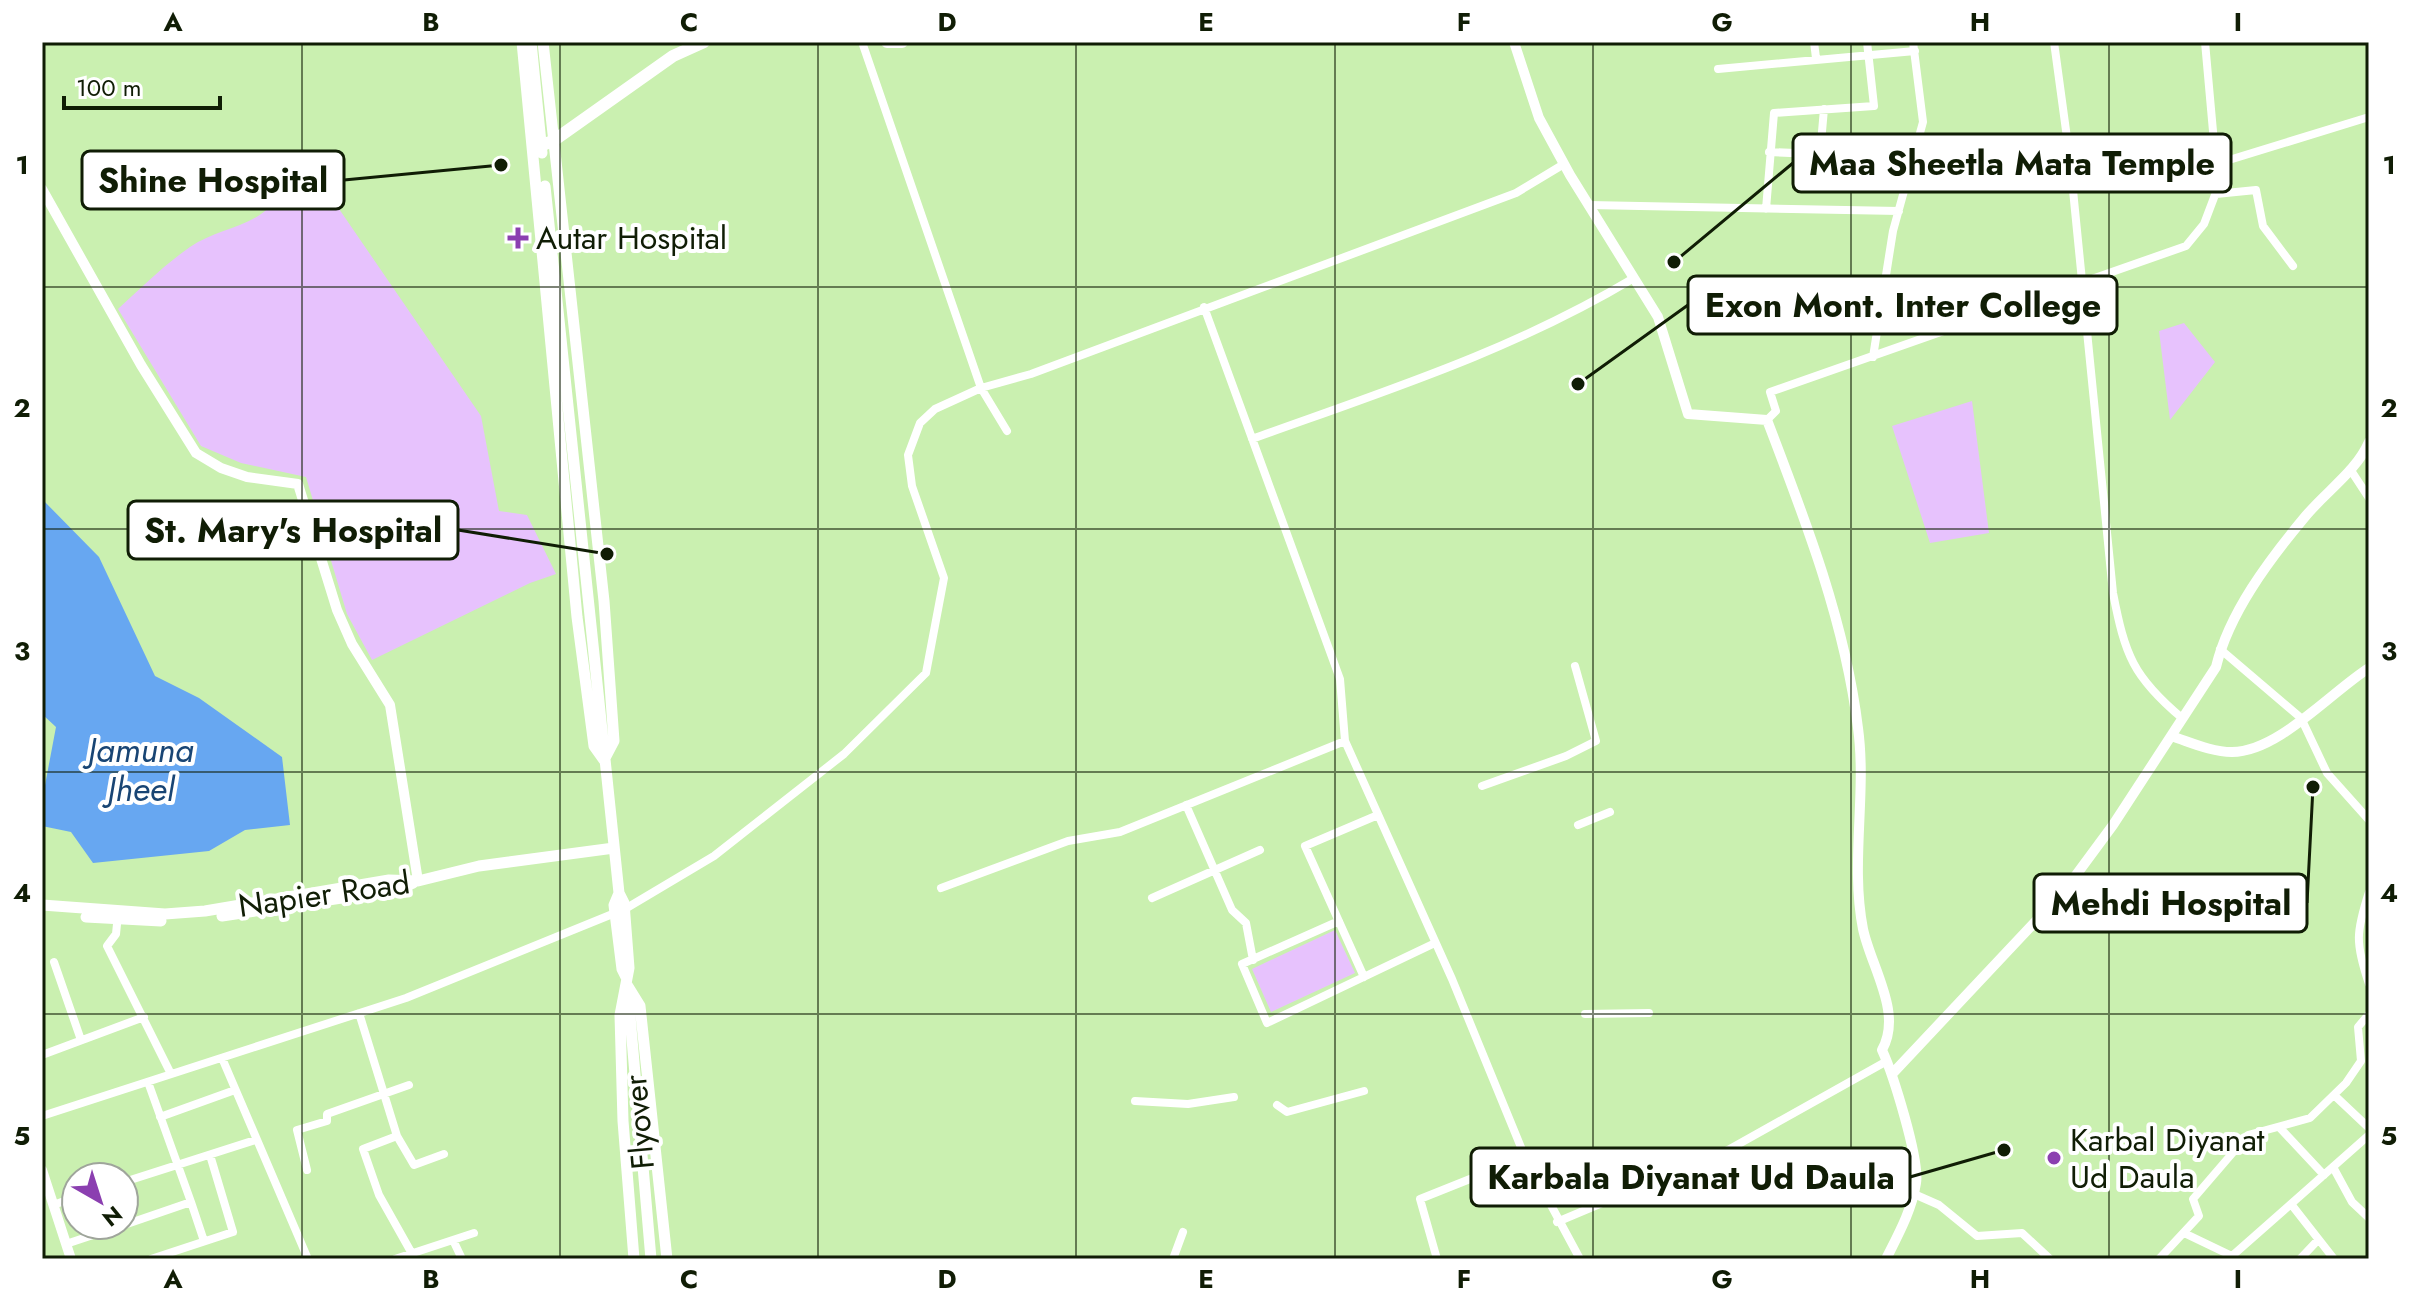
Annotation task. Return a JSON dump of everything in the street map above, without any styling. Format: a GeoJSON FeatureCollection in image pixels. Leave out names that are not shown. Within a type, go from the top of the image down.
{"type":"FeatureCollection","features":[{"type":"Feature","properties":{"kind":"main road"},"geometry":{"type":"LineString","coordinates":[[522,42],[577,617],[594,746],[604,760]]}},
{"type":"Feature","properties":{"kind":"main road"},"geometry":{"type":"LineString","coordinates":[[531,42],[604,760],[609,848],[619,893],[622,969],[640,1006],[667,1259]]}},
{"type":"Feature","properties":{"kind":"main road"},"geometry":{"type":"LineString","coordinates":[[543,42],[605,616],[614,741],[604,760]]}},
{"type":"Feature","properties":{"kind":"main road"},"geometry":{"type":"LineString","coordinates":[[534,148],[553,141],[673,56],[704,42]]}},
{"type":"Feature","properties":{"kind":"main road"},"geometry":{"type":"LineString","coordinates":[[887,42],[902,42]]}},
{"type":"Feature","properties":{"kind":"main road","name":"Napier Road"},"geometry":{"type":"LineString","coordinates":[[42,905],[118,916],[205,911],[389,880],[418,881],[479,866],[609,848]]}},
{"type":"Feature","properties":{"kind":"main road"},"geometry":{"type":"LineString","coordinates":[[42,911],[118,916]]}},
{"type":"Feature","properties":{"kind":"main road"},"geometry":{"type":"LineString","coordinates":[[626,981],[620,1010],[623,1121],[634,1259]]}},
{"type":"Feature","properties":{"kind":"main road","name":"Flyover"},"geometry":{"type":"LineString","coordinates":[[626,981],[651,1259]]}},
{"type":"Feature","properties":{"kind":"street"},"geometry":{"type":"LineString","coordinates":[[862,42],[981,388],[1007,431]]}},
{"type":"Feature","properties":{"kind":"street"},"geometry":{"type":"LineString","coordinates":[[1514,42],[1539,118],[1658,317],[1688,414],[1767,420],[1776,411],[1770,392],[2186,246],[2204,224],[2216,194],[2205,42]]}},
{"type":"Feature","properties":{"kind":"street"},"geometry":{"type":"LineString","coordinates":[[1814,42],[1816,58]]}},
{"type":"Feature","properties":{"kind":"street"},"geometry":{"type":"LineString","coordinates":[[1766,209],[1775,112],[1875,105],[1867,42]]}},
{"type":"Feature","properties":{"kind":"street"},"geometry":{"type":"LineString","coordinates":[[2054,42],[2070,160],[2112,581],[2122,642],[2151,692],[2182,718]]}},
{"type":"Feature","properties":{"kind":"street"},"geometry":{"type":"LineString","coordinates":[[1718,69],[1869,55],[1914,46],[1923,122],[1899,211],[1873,357]]}},
{"type":"Feature","properties":{"kind":"street"},"geometry":{"type":"LineString","coordinates":[[1820,154],[1824,109]]}},
{"type":"Feature","properties":{"kind":"street"},"geometry":{"type":"LineString","coordinates":[[2216,164],[2369,117]]}},
{"type":"Feature","properties":{"kind":"street"},"geometry":{"type":"LineString","coordinates":[[1769,152],[1913,158]]}},
{"type":"Feature","properties":{"kind":"street"},"geometry":{"type":"LineString","coordinates":[[42,1116],[421,992],[620,911],[714,856],[822,772],[926,673],[944,578],[912,486],[908,455],[920,423],[935,409],[981,388],[1031,374],[1516,193],[1564,164]]}},
{"type":"Feature","properties":{"kind":"street"},"geometry":{"type":"LineString","coordinates":[[42,189],[141,365],[196,453],[221,468],[247,477],[298,484],[337,610],[352,644],[390,705],[418,881]]}},
{"type":"Feature","properties":{"kind":"street"},"geometry":{"type":"LineString","coordinates":[[2216,194],[2256,190],[2263,226],[2293,266]]}},
{"type":"Feature","properties":{"kind":"street"},"geometry":{"type":"LineString","coordinates":[[1589,205],[1899,211]]}},
{"type":"Feature","properties":{"kind":"street"},"geometry":{"type":"LineString","coordinates":[[1252,439],[1488,354],[1573,314],[1634,278]]}},
{"type":"Feature","properties":{"kind":"street"},"geometry":{"type":"LineString","coordinates":[[1204,307],[1340,679],[1345,741],[1525,1157],[1557,1222],[1580,1259]]}},
{"type":"Feature","properties":{"kind":"street"},"geometry":{"type":"LineString","coordinates":[[1767,420],[1807,524],[1843,651],[1859,730],[1859,874],[1863,928],[1885,996],[1890,1036],[1882,1050],[1893,1073],[1917,1178],[1914,1194],[1886,1259]]}},
{"type":"Feature","properties":{"kind":"street"},"geometry":{"type":"LineString","coordinates":[[1893,1073],[2065,890],[2216,667],[2223,637],[2245,601],[2304,518],[2350,469],[2369,442]]}},
{"type":"Feature","properties":{"kind":"street"},"geometry":{"type":"LineString","coordinates":[[2350,469],[2369,498]]}},
{"type":"Feature","properties":{"kind":"street"},"geometry":{"type":"LineString","coordinates":[[2220,649],[2301,718],[2327,773],[2369,820]]}},
{"type":"Feature","properties":{"kind":"street"},"geometry":{"type":"LineString","coordinates":[[1482,786],[1566,756],[1596,741],[1575,666]]}},
{"type":"Feature","properties":{"kind":"street"},"geometry":{"type":"LineString","coordinates":[[2171,736],[2202,747],[2232,752],[2260,745],[2369,668]]}},
{"type":"Feature","properties":{"kind":"street"},"geometry":{"type":"LineString","coordinates":[[941,888],[1068,841],[1120,832],[1345,741]]}},
{"type":"Feature","properties":{"kind":"street"},"geometry":{"type":"LineString","coordinates":[[1186,805],[1232,910],[1246,923],[1253,960]]}},
{"type":"Feature","properties":{"kind":"street"},"geometry":{"type":"LineString","coordinates":[[1578,825],[1610,812]]}},
{"type":"Feature","properties":{"kind":"street"},"geometry":{"type":"LineString","coordinates":[[1364,977],[1305,846],[1378,815]]}},
{"type":"Feature","properties":{"kind":"street"},"geometry":{"type":"LineString","coordinates":[[1152,898],[1260,850]]}},
{"type":"Feature","properties":{"kind":"street"},"geometry":{"type":"LineString","coordinates":[[2369,892],[2357,930],[2357,948],[2369,984]]}},
{"type":"Feature","properties":{"kind":"street"},"geometry":{"type":"LineString","coordinates":[[118,916],[116,934],[107,946],[171,1074]]}},
{"type":"Feature","properties":{"kind":"street"},"geometry":{"type":"LineString","coordinates":[[1339,921],[1242,964],[1267,1023],[1435,943]]}},
{"type":"Feature","properties":{"kind":"street"},"geometry":{"type":"LineString","coordinates":[[54,962],[81,1040]]}},
{"type":"Feature","properties":{"kind":"street"},"geometry":{"type":"LineString","coordinates":[[359,1013],[397,1136],[414,1165],[444,1154]]}},
{"type":"Feature","properties":{"kind":"street"},"geometry":{"type":"LineString","coordinates":[[1585,1014],[1649,1013]]}},
{"type":"Feature","properties":{"kind":"street"},"geometry":{"type":"LineString","coordinates":[[2159,1259],[2199,1216],[2193,1199],[2248,1135],[2310,1118],[2334,1095],[2361,1061],[2358,1027],[2369,1014]]}},
{"type":"Feature","properties":{"kind":"street"},"geometry":{"type":"LineString","coordinates":[[42,1055],[144,1017]]}},
{"type":"Feature","properties":{"kind":"street"},"geometry":{"type":"LineString","coordinates":[[222,1058],[308,1259]]}},
{"type":"Feature","properties":{"kind":"street"},"geometry":{"type":"LineString","coordinates":[[1557,1222],[1728,1150],[1887,1061]]}},
{"type":"Feature","properties":{"kind":"street"},"geometry":{"type":"LineString","coordinates":[[148,1082],[204,1241]]}},
{"type":"Feature","properties":{"kind":"street"},"geometry":{"type":"LineString","coordinates":[[307,1170],[297,1130],[327,1121],[327,1114],[409,1085]]}},
{"type":"Feature","properties":{"kind":"street"},"geometry":{"type":"LineString","coordinates":[[160,1117],[235,1090]]}},
{"type":"Feature","properties":{"kind":"street"},"geometry":{"type":"LineString","coordinates":[[1277,1105],[1287,1112],[1364,1091]]}},
{"type":"Feature","properties":{"kind":"street"},"geometry":{"type":"LineString","coordinates":[[2334,1095],[2369,1128]]}},
{"type":"Feature","properties":{"kind":"street"},"geometry":{"type":"LineString","coordinates":[[1135,1101],[1188,1104],[1234,1097]]}},
{"type":"Feature","properties":{"kind":"street"},"geometry":{"type":"LineString","coordinates":[[2280,1128],[2324,1175]]}},
{"type":"Feature","properties":{"kind":"street"},"geometry":{"type":"LineString","coordinates":[[2184,1233],[2232,1256],[2369,1135]]}},
{"type":"Feature","properties":{"kind":"street"},"geometry":{"type":"LineString","coordinates":[[397,1136],[363,1149],[379,1195],[414,1257]]}},
{"type":"Feature","properties":{"kind":"street"},"geometry":{"type":"LineString","coordinates":[[140,1177],[255,1140]]}},
{"type":"Feature","properties":{"kind":"street"},"geometry":{"type":"LineString","coordinates":[[151,1259],[233,1232],[210,1155]]}},
{"type":"Feature","properties":{"kind":"street"},"geometry":{"type":"LineString","coordinates":[[1437,1259],[1420,1199],[1525,1157]]}},
{"type":"Feature","properties":{"kind":"street"},"geometry":{"type":"LineString","coordinates":[[2333,1167],[2352,1202],[2369,1218]]}},
{"type":"Feature","properties":{"kind":"street"},"geometry":{"type":"LineString","coordinates":[[42,1170],[71,1259]]}},
{"type":"Feature","properties":{"kind":"street"},"geometry":{"type":"LineString","coordinates":[[1914,1194],[1939,1205],[1977,1236],[2022,1233],[2050,1259]]}},
{"type":"Feature","properties":{"kind":"street"},"geometry":{"type":"LineString","coordinates":[[140,1219],[191,1202]]}},
{"type":"Feature","properties":{"kind":"street"},"geometry":{"type":"LineString","coordinates":[[53,1205],[60,1203]]}},
{"type":"Feature","properties":{"kind":"street"},"geometry":{"type":"LineString","coordinates":[[2291,1204],[2334,1259]]}},
{"type":"Feature","properties":{"kind":"street"},"geometry":{"type":"LineString","coordinates":[[1173,1259],[1183,1232]]}},
{"type":"Feature","properties":{"kind":"street"},"geometry":{"type":"LineString","coordinates":[[395,1259],[414,1257],[474,1233]]}},
{"type":"Feature","properties":{"kind":"street"},"geometry":{"type":"LineString","coordinates":[[453,1240],[462,1259]]}},
{"type":"Feature","properties":{"kind":"street"},"geometry":{"type":"LineString","coordinates":[[2300,1259],[2318,1240]]}},
{"type":"Feature","properties":{"kind":"street"},"geometry":{"type":"LineString","coordinates":[[66,1244],[75,1241]]}},
{"type":"Feature","properties":{"kind":"shaded area"},"geometry":{"type":"Polygon","coordinates":[[[313,171],[481,416],[499,511],[527,515],[556,574],[530,583],[372,660],[347,614],[306,477],[241,463],[201,446],[118,309],[190,247],[257,217],[277,197],[284,182],[313,171]]]}},
{"type":"Feature","properties":{"kind":"shaded area"},"geometry":{"type":"Polygon","coordinates":[[[2184,323],[2215,362],[2170,420],[2159,331],[2184,323]]]}},
{"type":"Feature","properties":{"kind":"shaded area"},"geometry":{"type":"Polygon","coordinates":[[[1972,401],[1989,533],[1930,543],[1892,426],[1972,401]]]}},
{"type":"Feature","properties":{"kind":"shaded area"},"geometry":{"type":"Polygon","coordinates":[[[1335,930],[1355,973],[1271,1012],[1252,969],[1335,930]]]}},
{"type":"Feature","properties":{"kind":"water","name":"Jamuna Jheel"},"geometry":{"type":"Polygon","coordinates":[[[42,499],[99,557],[155,676],[199,698],[282,757],[290,825],[245,830],[209,851],[93,863],[71,832],[42,826],[42,801],[56,727],[42,714],[42,499]]]}},
{"type":"Feature","properties":{"kind":"place","name":"Shine Hospital"},"geometry":{"type":"Point","coordinates":[501,165]}},
{"type":"Feature","properties":{"kind":"place","name":"Autar Hospital"},"geometry":{"type":"Point","coordinates":[518,238]}},
{"type":"Feature","properties":{"kind":"place","name":"Maa Sheetla Mata Temple"},"geometry":{"type":"Point","coordinates":[1674,262]}},
{"type":"Feature","properties":{"kind":"place","name":"Exon Mont. Inter College"},"geometry":{"type":"Point","coordinates":[1578,384]}},
{"type":"Feature","properties":{"kind":"place","name":"St. Mary's Hospital"},"geometry":{"type":"Point","coordinates":[607,554]}},
{"type":"Feature","properties":{"kind":"place","name":"Mehdi Hospital"},"geometry":{"type":"Point","coordinates":[2313,787]}},
{"type":"Feature","properties":{"kind":"place","name":"Karbala Diyanat Ud Daula"},"geometry":{"type":"Point","coordinates":[2004,1150]}},
{"type":"Feature","properties":{"kind":"place","name":"Karbal Diyanat Ud Daula"},"geometry":{"type":"Point","coordinates":[2054,1158]}}]}
